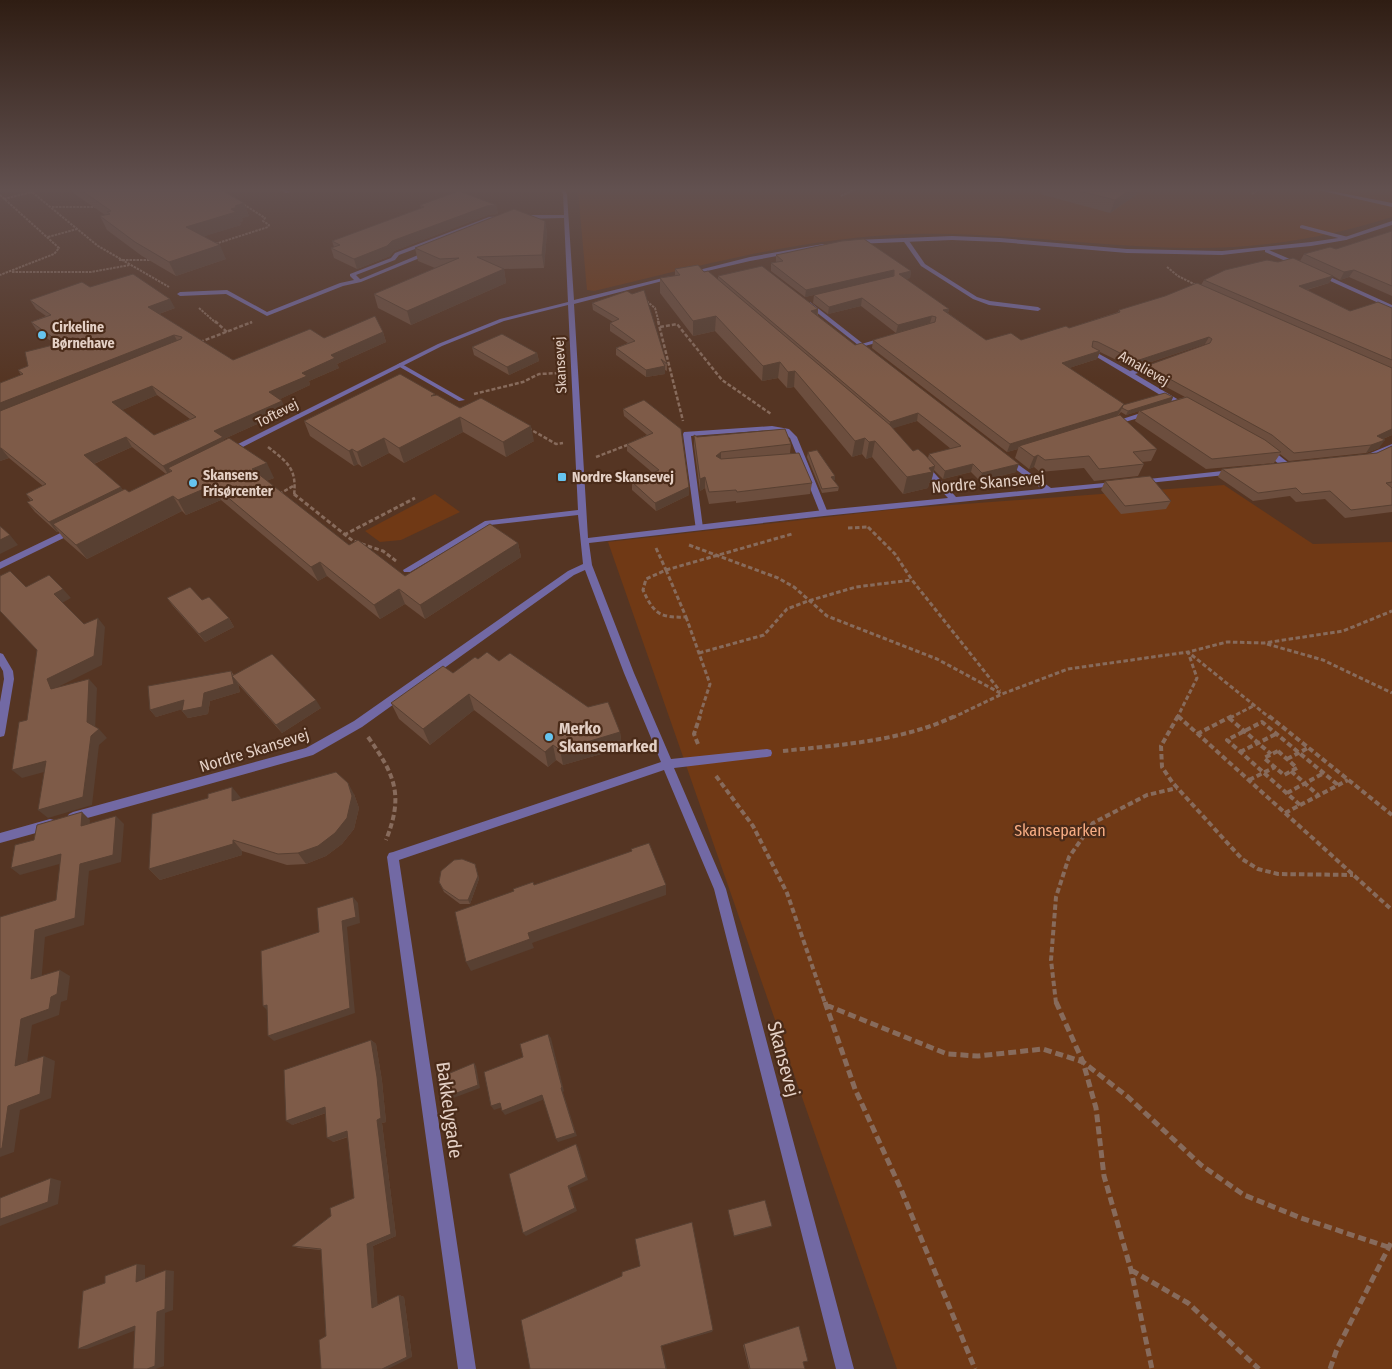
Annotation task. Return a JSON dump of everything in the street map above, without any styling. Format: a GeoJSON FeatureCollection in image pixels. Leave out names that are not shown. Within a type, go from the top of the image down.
{"type":"FeatureCollection","features":[{"type":"Feature","properties":{"kind":"street"},"geometry":{"type":"LineString","coordinates":[[359,281],[352,275],[393,259],[397,254],[403,252]]}},
{"type":"Feature","properties":{"kind":"street"},"geometry":{"type":"LineString","coordinates":[[180,294],[227,292],[267,314],[342,284],[359,281],[431,252]]}},
{"type":"Feature","properties":{"kind":"street","name":"Skansevej"},"geometry":{"type":"LineString","coordinates":[[569,252],[582,512],[588,565],[629,673],[720,889],[845,1369]]}},
{"type":"Feature","properties":{"kind":"street"},"geometry":{"type":"LineString","coordinates":[[687,274],[750,259],[792,252]]}},
{"type":"Feature","properties":{"kind":"street"},"geometry":{"type":"LineString","coordinates":[[914,252],[923,265],[975,298],[989,303],[1038,309]]}},
{"type":"Feature","properties":{"kind":"street"},"geometry":{"type":"LineString","coordinates":[[1154,252],[1238,252]]}},
{"type":"Feature","properties":{"kind":"street"},"geometry":{"type":"LineString","coordinates":[[1270,252],[1302,266]]}},
{"type":"Feature","properties":{"kind":"street"},"geometry":{"type":"LineString","coordinates":[[750,259],[758,265]]}},
{"type":"Feature","properties":{"kind":"street"},"geometry":{"type":"LineString","coordinates":[[1311,271],[1392,307]]}},
{"type":"Feature","properties":{"kind":"street"},"geometry":{"type":"LineString","coordinates":[[697,272],[704,278]]}},
{"type":"Feature","properties":{"kind":"street","name":"Toftevej"},"geometry":{"type":"LineString","coordinates":[[220,455],[440,345],[502,320],[678,276]]}},
{"type":"Feature","properties":{"kind":"street"},"geometry":{"type":"LineString","coordinates":[[812,299],[804,301],[876,357]]}},
{"type":"Feature","properties":{"kind":"street"},"geometry":{"type":"LineString","coordinates":[[862,345],[896,336]]}},
{"type":"Feature","properties":{"kind":"street","name":"Amalievej"},"geometry":{"type":"LineString","coordinates":[[1092,352],[1193,410]]}},
{"type":"Feature","properties":{"kind":"street"},"geometry":{"type":"LineString","coordinates":[[1129,374],[1166,361]]}},
{"type":"Feature","properties":{"kind":"street"},"geometry":{"type":"LineString","coordinates":[[400,365],[462,400]]}},
{"type":"Feature","properties":{"kind":"street"},"geometry":{"type":"LineString","coordinates":[[1171,406],[1180,403]]}},
{"type":"Feature","properties":{"kind":"street"},"geometry":{"type":"LineString","coordinates":[[1106,426],[1162,409]]}},
{"type":"Feature","properties":{"kind":"street"},"geometry":{"type":"LineString","coordinates":[[699,528],[687,434],[772,428],[786,431],[793,437],[824,513]]}},
{"type":"Feature","properties":{"kind":"street"},"geometry":{"type":"LineString","coordinates":[[1359,458],[1368,457],[1392,446]]}},
{"type":"Feature","properties":{"kind":"street"},"geometry":{"type":"LineString","coordinates":[[1263,447],[1291,465],[1277,467]]}},
{"type":"Feature","properties":{"kind":"street"},"geometry":{"type":"LineString","coordinates":[[1015,454],[1005,457],[1050,491]]}},
{"type":"Feature","properties":{"kind":"street"},"geometry":{"type":"LineString","coordinates":[[793,460],[802,459]]}},
{"type":"Feature","properties":{"kind":"street"},"geometry":{"type":"LineString","coordinates":[[917,462],[954,500]]}},
{"type":"Feature","properties":{"kind":"street","name":"Nordre Skansevej"},"geometry":{"type":"LineString","coordinates":[[584,540],[851,510],[1238,471]]}},
{"type":"Feature","properties":{"kind":"street"},"geometry":{"type":"LineString","coordinates":[[407,570],[488,523],[582,512]]}},
{"type":"Feature","properties":{"kind":"street"},"geometry":{"type":"LineString","coordinates":[[0,566],[79,526]]}},
{"type":"Feature","properties":{"kind":"street","name":"Nordre Skansevej"},"geometry":{"type":"LineString","coordinates":[[0,838],[309,752],[358,724],[572,573],[588,565]]}},
{"type":"Feature","properties":{"kind":"street"},"geometry":{"type":"LineString","coordinates":[[0,657],[8,671],[9,679],[0,733]]}},
{"type":"Feature","properties":{"kind":"street"},"geometry":{"type":"LineString","coordinates":[[393,857],[668,764],[767,753]]}},
{"type":"Feature","properties":{"kind":"street","name":"Bakkelygade"},"geometry":{"type":"LineString","coordinates":[[393,857],[467,1369]]}},
{"type":"Feature","properties":{"kind":"path"},"geometry":{"type":"LineString","coordinates":[[0,275],[54,252]]}},
{"type":"Feature","properties":{"kind":"path"},"geometry":{"type":"LineString","coordinates":[[108,252],[180,294],[227,332]]}},
{"type":"Feature","properties":{"kind":"path"},"geometry":{"type":"LineString","coordinates":[[1154,252],[1158,260],[1178,276],[1198,286],[1198,290]]}},
{"type":"Feature","properties":{"kind":"path"},"geometry":{"type":"LineString","coordinates":[[119,260],[152,260]]}},
{"type":"Feature","properties":{"kind":"path"},"geometry":{"type":"LineString","coordinates":[[9,272],[91,272],[130,265]]}},
{"type":"Feature","properties":{"kind":"path"},"geometry":{"type":"LineString","coordinates":[[630,288],[656,308],[687,434]]}},
{"type":"Feature","properties":{"kind":"path"},"geometry":{"type":"LineString","coordinates":[[660,327],[677,324],[722,380],[787,425],[786,431]]}},
{"type":"Feature","properties":{"kind":"path"},"geometry":{"type":"LineString","coordinates":[[471,395],[480,400]]}},
{"type":"Feature","properties":{"kind":"path"},"geometry":{"type":"LineString","coordinates":[[522,424],[556,444],[579,442]]}},
{"type":"Feature","properties":{"kind":"path"},"geometry":{"type":"LineString","coordinates":[[256,438],[290,464],[297,478],[294,496],[353,541],[383,551],[407,570]]}},
{"type":"Feature","properties":{"kind":"path"},"geometry":{"type":"LineString","coordinates":[[580,458],[599,456],[633,443]]}},
{"type":"Feature","properties":{"kind":"path"},"geometry":{"type":"LineString","coordinates":[[271,497],[296,485]]}},
{"type":"Feature","properties":{"kind":"path"},"geometry":{"type":"LineString","coordinates":[[344,534],[415,498]]}},
{"type":"Feature","properties":{"kind":"path"},"geometry":{"type":"LineString","coordinates":[[851,510],[895,554],[912,580],[1002,694]]}},
{"type":"Feature","properties":{"kind":"path"},"geometry":{"type":"LineString","coordinates":[[840,529],[868,527]]}},
{"type":"Feature","properties":{"kind":"path"},"geometry":{"type":"LineString","coordinates":[[686,617],[665,618],[652,610],[643,590],[646,579],[665,570],[714,555],[794,534]]}},
{"type":"Feature","properties":{"kind":"path"},"geometry":{"type":"LineString","coordinates":[[662,543],[654,543],[686,617],[710,684],[694,734],[705,760],[753,826],[787,893],[855,1089],[900,1187],[975,1369]]}},
{"type":"Feature","properties":{"kind":"path"},"geometry":{"type":"LineString","coordinates":[[688,545],[706,550],[714,555],[778,578],[794,587],[827,616],[888,638],[937,659],[1002,694]]}},
{"type":"Feature","properties":{"kind":"path"},"geometry":{"type":"LineString","coordinates":[[699,654],[764,635],[787,609],[808,601],[856,588],[912,580]]}},
{"type":"Feature","properties":{"kind":"path"},"geometry":{"type":"LineString","coordinates":[[767,753],[861,743],[941,723],[1002,694],[1068,669],[1188,652],[1227,642],[1264,643],[1343,631],[1392,611]]}},
{"type":"Feature","properties":{"kind":"path"},"geometry":{"type":"LineString","coordinates":[[1264,643],[1323,660],[1392,693]]}},
{"type":"Feature","properties":{"kind":"path"},"geometry":{"type":"LineString","coordinates":[[1188,652],[1392,815]]}},
{"type":"Feature","properties":{"kind":"path"},"geometry":{"type":"LineString","coordinates":[[1188,652],[1197,678],[1178,716],[1161,744],[1160,757],[1165,770],[1177,788],[1243,860],[1258,869],[1271,872],[1354,875]]}},
{"type":"Feature","properties":{"kind":"path"},"geometry":{"type":"LineString","coordinates":[[1197,734],[1255,705]]}},
{"type":"Feature","properties":{"kind":"path"},"geometry":{"type":"LineString","coordinates":[[1178,716],[1392,910]]}},
{"type":"Feature","properties":{"kind":"path"},"geometry":{"type":"LineString","coordinates":[[1229,718],[1271,754]]}},
{"type":"Feature","properties":{"kind":"path"},"geometry":{"type":"LineString","coordinates":[[1300,806],[1227,740],[1262,722],[1338,785]]}},
{"type":"Feature","properties":{"kind":"path"},"geometry":{"type":"LineString","coordinates":[[358,724],[380,753],[392,775],[399,798],[395,820],[384,846],[393,857]]}},
{"type":"Feature","properties":{"kind":"path"},"geometry":{"type":"LineString","coordinates":[[1240,752],[1276,734]]}},
{"type":"Feature","properties":{"kind":"path"},"geometry":{"type":"LineString","coordinates":[[1287,759],[1308,748]]}},
{"type":"Feature","properties":{"kind":"path"},"geometry":{"type":"LineString","coordinates":[[1278,751],[1287,759],[1297,768],[1284,775],[1264,758],[1278,751]]}},
{"type":"Feature","properties":{"kind":"path"},"geometry":{"type":"LineString","coordinates":[[1249,780],[1275,767]]}},
{"type":"Feature","properties":{"kind":"path"},"geometry":{"type":"LineString","coordinates":[[1291,771],[1319,796]]}},
{"type":"Feature","properties":{"kind":"path"},"geometry":{"type":"LineString","coordinates":[[1287,793],[1324,773]]}},
{"type":"Feature","properties":{"kind":"path"},"geometry":{"type":"LineString","coordinates":[[1285,813],[1348,780]]}},
{"type":"Feature","properties":{"kind":"path"},"geometry":{"type":"LineString","coordinates":[[1152,1369],[1131,1270],[1104,1176],[1096,1108],[1083,1062],[1057,1007],[1052,960],[1056,897],[1069,857],[1093,823],[1147,795],[1177,788]]}},
{"type":"Feature","properties":{"kind":"path"},"geometry":{"type":"LineString","coordinates":[[825,1005],[947,1054],[978,1056],[1043,1049],[1083,1062],[1128,1097],[1201,1165],[1244,1195],[1301,1218],[1390,1244],[1337,1349],[1330,1369]]}},
{"type":"Feature","properties":{"kind":"path"},"geometry":{"type":"LineString","coordinates":[[1131,1270],[1188,1303],[1259,1369]]}},
{"type":"Feature","properties":{"kind":"green space"},"geometry":{"type":"Polygon","coordinates":[[[584,252],[764,252],[594,291],[587,290],[584,252]]]}},
{"type":"Feature","properties":{"kind":"green space","name":"Skanseparken"},"geometry":{"type":"Polygon","coordinates":[[[1224,485],[1313,544],[1392,542],[1392,1369],[897,1369],[608,542],[897,509],[1224,485]]]}},
{"type":"Feature","properties":{"kind":"green space"},"geometry":{"type":"Polygon","coordinates":[[[435,494],[460,512],[401,540],[380,542],[365,531],[435,494]]]}},
{"type":"Feature","properties":{"kind":"building"},"geometry":{"type":"Polygon","coordinates":[[[152,252],[199,252],[169,262],[152,252]]]}},
{"type":"Feature","properties":{"kind":"building"},"geometry":{"type":"Polygon","coordinates":[[[339,252],[372,252],[354,259],[339,252]]]}},
{"type":"Feature","properties":{"kind":"building"},"geometry":{"type":"Polygon","coordinates":[[[424,252],[542,252],[542,255],[477,257],[504,269],[407,311],[374,294],[459,258],[440,259],[424,252]]]}},
{"type":"Feature","properties":{"kind":"building"},"geometry":{"type":"Polygon","coordinates":[[[791,252],[883,252],[911,271],[899,274],[949,309],[943,310],[986,340],[1011,333],[1021,340],[1066,326],[1069,328],[1120,312],[1119,310],[1165,296],[1197,283],[1392,368],[1392,429],[1377,436],[1385,440],[1371,445],[1294,453],[1272,435],[1146,366],[1210,343],[1212,339],[1209,337],[1136,361],[1093,341],[1092,347],[1100,351],[1062,363],[1124,404],[1118,411],[1010,444],[873,340],[935,322],[936,317],[932,316],[898,325],[862,298],[829,307],[814,295],[894,276],[894,270],[806,290],[771,263],[783,261],[776,255],[791,252]]]}},
{"type":"Feature","properties":{"kind":"building"},"geometry":{"type":"Polygon","coordinates":[[[1312,252],[1392,252],[1392,286],[1354,270],[1344,272],[1304,254],[1312,252]]]}},
{"type":"Feature","properties":{"kind":"building"},"geometry":{"type":"Polygon","coordinates":[[[1293,258],[1333,276],[1299,286],[1350,311],[1378,302],[1392,308],[1392,360],[1204,280],[1225,270],[1267,260],[1278,262],[1293,258]]]}},
{"type":"Feature","properties":{"kind":"building"},"geometry":{"type":"Polygon","coordinates":[[[698,265],[704,272],[708,271],[890,425],[913,451],[918,449],[925,455],[935,466],[929,468],[932,472],[907,477],[875,441],[869,442],[865,438],[855,441],[795,371],[788,372],[780,362],[763,366],[716,316],[693,321],[660,278],[680,275],[675,269],[698,265]]]}},
{"type":"Feature","properties":{"kind":"building"},"geometry":{"type":"Polygon","coordinates":[[[762,266],[818,309],[811,311],[855,345],[862,343],[1019,464],[982,473],[973,464],[945,471],[929,454],[961,446],[918,413],[890,422],[718,276],[762,266]]]}},
{"type":"Feature","properties":{"kind":"building"},"geometry":{"type":"Polygon","coordinates":[[[133,274],[170,299],[148,307],[233,360],[310,329],[324,338],[375,316],[383,332],[331,355],[335,358],[302,373],[307,376],[269,392],[282,401],[214,431],[223,437],[163,466],[126,437],[84,455],[121,487],[49,522],[27,502],[33,500],[26,494],[46,484],[0,448],[0,411],[182,337],[174,335],[0,403],[0,383],[23,374],[18,370],[28,366],[25,352],[61,343],[31,322],[51,315],[30,300],[82,282],[90,287],[133,274]],[[152,386],[112,402],[154,435],[196,417],[152,386]]]}},
{"type":"Feature","properties":{"kind":"building"},"geometry":{"type":"Polygon","coordinates":[[[644,290],[667,364],[661,359],[665,366],[646,370],[616,348],[635,341],[610,323],[619,319],[592,303],[627,291],[632,294],[644,290]]]}},
{"type":"Feature","properties":{"kind":"building"},"geometry":{"type":"Polygon","coordinates":[[[502,334],[537,353],[507,367],[472,347],[502,334]]]}},
{"type":"Feature","properties":{"kind":"building"},"geometry":{"type":"Polygon","coordinates":[[[400,374],[435,394],[431,396],[437,395],[460,408],[481,398],[531,426],[503,442],[460,417],[399,448],[384,438],[357,452],[352,449],[349,451],[304,421],[400,374]]]}},
{"type":"Feature","properties":{"kind":"building"},"geometry":{"type":"Polygon","coordinates":[[[1165,393],[1173,397],[1128,411],[1122,408],[1123,405],[1165,393]]]}},
{"type":"Feature","properties":{"kind":"building"},"geometry":{"type":"Polygon","coordinates":[[[1187,397],[1265,440],[1281,452],[1212,459],[1140,411],[1187,397]]]}},
{"type":"Feature","properties":{"kind":"building"},"geometry":{"type":"Polygon","coordinates":[[[644,400],[681,429],[689,487],[655,503],[632,482],[659,470],[627,444],[653,433],[623,409],[644,400]]]}},
{"type":"Feature","properties":{"kind":"building"},"geometry":{"type":"Polygon","coordinates":[[[1120,415],[1157,449],[1133,452],[1144,464],[1099,469],[1089,456],[1045,460],[1038,455],[1034,457],[1019,446],[1120,415]]]}},
{"type":"Feature","properties":{"kind":"building"},"geometry":{"type":"Polygon","coordinates":[[[785,429],[791,444],[721,452],[716,456],[721,459],[799,453],[812,483],[737,492],[736,490],[709,492],[705,477],[700,479],[694,435],[697,437],[785,429]]]}},
{"type":"Feature","properties":{"kind":"building"},"geometry":{"type":"Polygon","coordinates":[[[229,438],[267,463],[252,469],[349,545],[358,540],[405,576],[490,524],[518,543],[420,605],[399,589],[374,605],[320,562],[311,567],[213,485],[178,500],[173,496],[76,545],[53,524],[125,489],[129,492],[172,471],[168,468],[229,438]]]}},
{"type":"Feature","properties":{"kind":"building"},"geometry":{"type":"Polygon","coordinates":[[[1392,446],[1392,482],[1386,483],[1392,488],[1392,505],[1351,510],[1330,491],[1302,494],[1296,488],[1258,493],[1222,469],[1377,453],[1392,446]]]}},
{"type":"Feature","properties":{"kind":"building"},"geometry":{"type":"Polygon","coordinates":[[[817,450],[835,476],[831,477],[839,487],[822,489],[808,452],[817,450]]]}},
{"type":"Feature","properties":{"kind":"building"},"geometry":{"type":"Polygon","coordinates":[[[1150,476],[1171,501],[1125,506],[1105,481],[1150,476]]]}},
{"type":"Feature","properties":{"kind":"building"},"geometry":{"type":"Polygon","coordinates":[[[0,526],[10,535],[0,540],[0,526]]]}},
{"type":"Feature","properties":{"kind":"building"},"geometry":{"type":"Polygon","coordinates":[[[10,571],[26,587],[49,575],[63,589],[54,594],[84,624],[98,618],[94,656],[47,679],[51,689],[89,679],[87,722],[99,729],[91,736],[83,797],[38,810],[46,761],[12,770],[19,722],[27,720],[37,650],[0,611],[0,576],[10,571]]]}},
{"type":"Feature","properties":{"kind":"building"},"geometry":{"type":"Polygon","coordinates":[[[190,587],[202,600],[209,597],[229,618],[199,634],[167,598],[190,587]]]}},
{"type":"Feature","properties":{"kind":"building"},"geometry":{"type":"Polygon","coordinates":[[[487,652],[499,661],[510,653],[588,707],[608,702],[620,732],[560,750],[553,745],[545,752],[469,694],[423,729],[391,703],[443,666],[453,673],[475,657],[478,659],[487,652]]]}},
{"type":"Feature","properties":{"kind":"building"},"geometry":{"type":"Polygon","coordinates":[[[272,654],[316,700],[276,725],[232,676],[272,654]]]}},
{"type":"Feature","properties":{"kind":"building"},"geometry":{"type":"Polygon","coordinates":[[[231,671],[234,684],[204,693],[202,707],[182,711],[184,700],[150,710],[148,686],[231,671]]]}},
{"type":"Feature","properties":{"kind":"building"},"geometry":{"type":"Polygon","coordinates":[[[336,772],[348,783],[352,796],[347,818],[335,833],[318,846],[298,853],[278,854],[233,840],[233,844],[149,869],[152,814],[208,798],[208,794],[232,787],[232,801],[336,772]]]}},
{"type":"Feature","properties":{"kind":"building"},"geometry":{"type":"Polygon","coordinates":[[[82,812],[81,826],[116,816],[113,855],[80,864],[75,918],[35,930],[31,979],[60,970],[57,994],[51,997],[49,1009],[21,1019],[15,1066],[44,1056],[40,1094],[8,1106],[2,1148],[0,1149],[0,917],[56,900],[61,854],[11,868],[15,845],[34,840],[37,825],[82,812]]]}},
{"type":"Feature","properties":{"kind":"building"},"geometry":{"type":"Polygon","coordinates":[[[649,843],[666,885],[528,933],[530,939],[466,962],[455,912],[514,891],[513,889],[533,882],[534,885],[632,851],[631,849],[649,843]]]}},
{"type":"Feature","properties":{"kind":"building"},"geometry":{"type":"Polygon","coordinates":[[[462,859],[475,864],[478,876],[468,900],[459,900],[443,889],[439,882],[441,871],[454,860],[462,859]]]}},
{"type":"Feature","properties":{"kind":"building"},"geometry":{"type":"Polygon","coordinates":[[[353,897],[356,917],[342,921],[350,1008],[268,1036],[267,1005],[263,1006],[261,951],[319,932],[317,908],[353,897]]]}},
{"type":"Feature","properties":{"kind":"building"},"geometry":{"type":"Polygon","coordinates":[[[548,1034],[561,1088],[575,1133],[556,1139],[542,1095],[502,1111],[500,1103],[491,1106],[484,1072],[523,1057],[520,1044],[548,1034]]]}},
{"type":"Feature","properties":{"kind":"building"},"geometry":{"type":"Polygon","coordinates":[[[371,1040],[381,1118],[377,1120],[391,1234],[367,1244],[372,1308],[399,1295],[407,1357],[382,1369],[321,1369],[319,1340],[326,1336],[321,1249],[292,1246],[331,1216],[330,1208],[354,1198],[347,1131],[327,1138],[325,1107],[286,1121],[284,1070],[371,1040]]]}},
{"type":"Feature","properties":{"kind":"building"},"geometry":{"type":"Polygon","coordinates":[[[474,1063],[478,1085],[446,1097],[443,1076],[474,1063]]]}},
{"type":"Feature","properties":{"kind":"building"},"geometry":{"type":"Polygon","coordinates":[[[576,1144],[586,1177],[568,1186],[575,1208],[523,1233],[509,1174],[576,1144]]]}},
{"type":"Feature","properties":{"kind":"building"},"geometry":{"type":"Polygon","coordinates":[[[51,1178],[48,1202],[0,1219],[0,1198],[51,1178]]]}},
{"type":"Feature","properties":{"kind":"building"},"geometry":{"type":"Polygon","coordinates":[[[765,1200],[772,1226],[734,1236],[728,1210],[765,1200]]]}},
{"type":"Feature","properties":{"kind":"building"},"geometry":{"type":"Polygon","coordinates":[[[692,1222],[713,1330],[661,1346],[666,1369],[530,1369],[521,1320],[622,1276],[622,1272],[640,1266],[635,1239],[692,1222]]]}},
{"type":"Feature","properties":{"kind":"building"},"geometry":{"type":"Polygon","coordinates":[[[137,1264],[136,1282],[166,1270],[165,1309],[157,1312],[155,1366],[147,1369],[133,1369],[135,1326],[78,1349],[83,1291],[105,1283],[105,1276],[137,1264]]]}},
{"type":"Feature","properties":{"kind":"building"},"geometry":{"type":"Polygon","coordinates":[[[799,1326],[808,1361],[803,1362],[805,1369],[750,1369],[744,1344],[799,1326]]]}},
{"type":"Feature","properties":{"kind":"place","name":"Cirkeline Børnehave"},"geometry":{"type":"Point","coordinates":[42,335]}},
{"type":"Feature","properties":{"kind":"place","name":"Nordre Skansevej"},"geometry":{"type":"Point","coordinates":[562,477]}},
{"type":"Feature","properties":{"kind":"place","name":"Skansens Frisørcenter"},"geometry":{"type":"Point","coordinates":[193,483]}},
{"type":"Feature","properties":{"kind":"place","name":"Merko Skansemarked"},"geometry":{"type":"Point","coordinates":[549,737]}}]}
